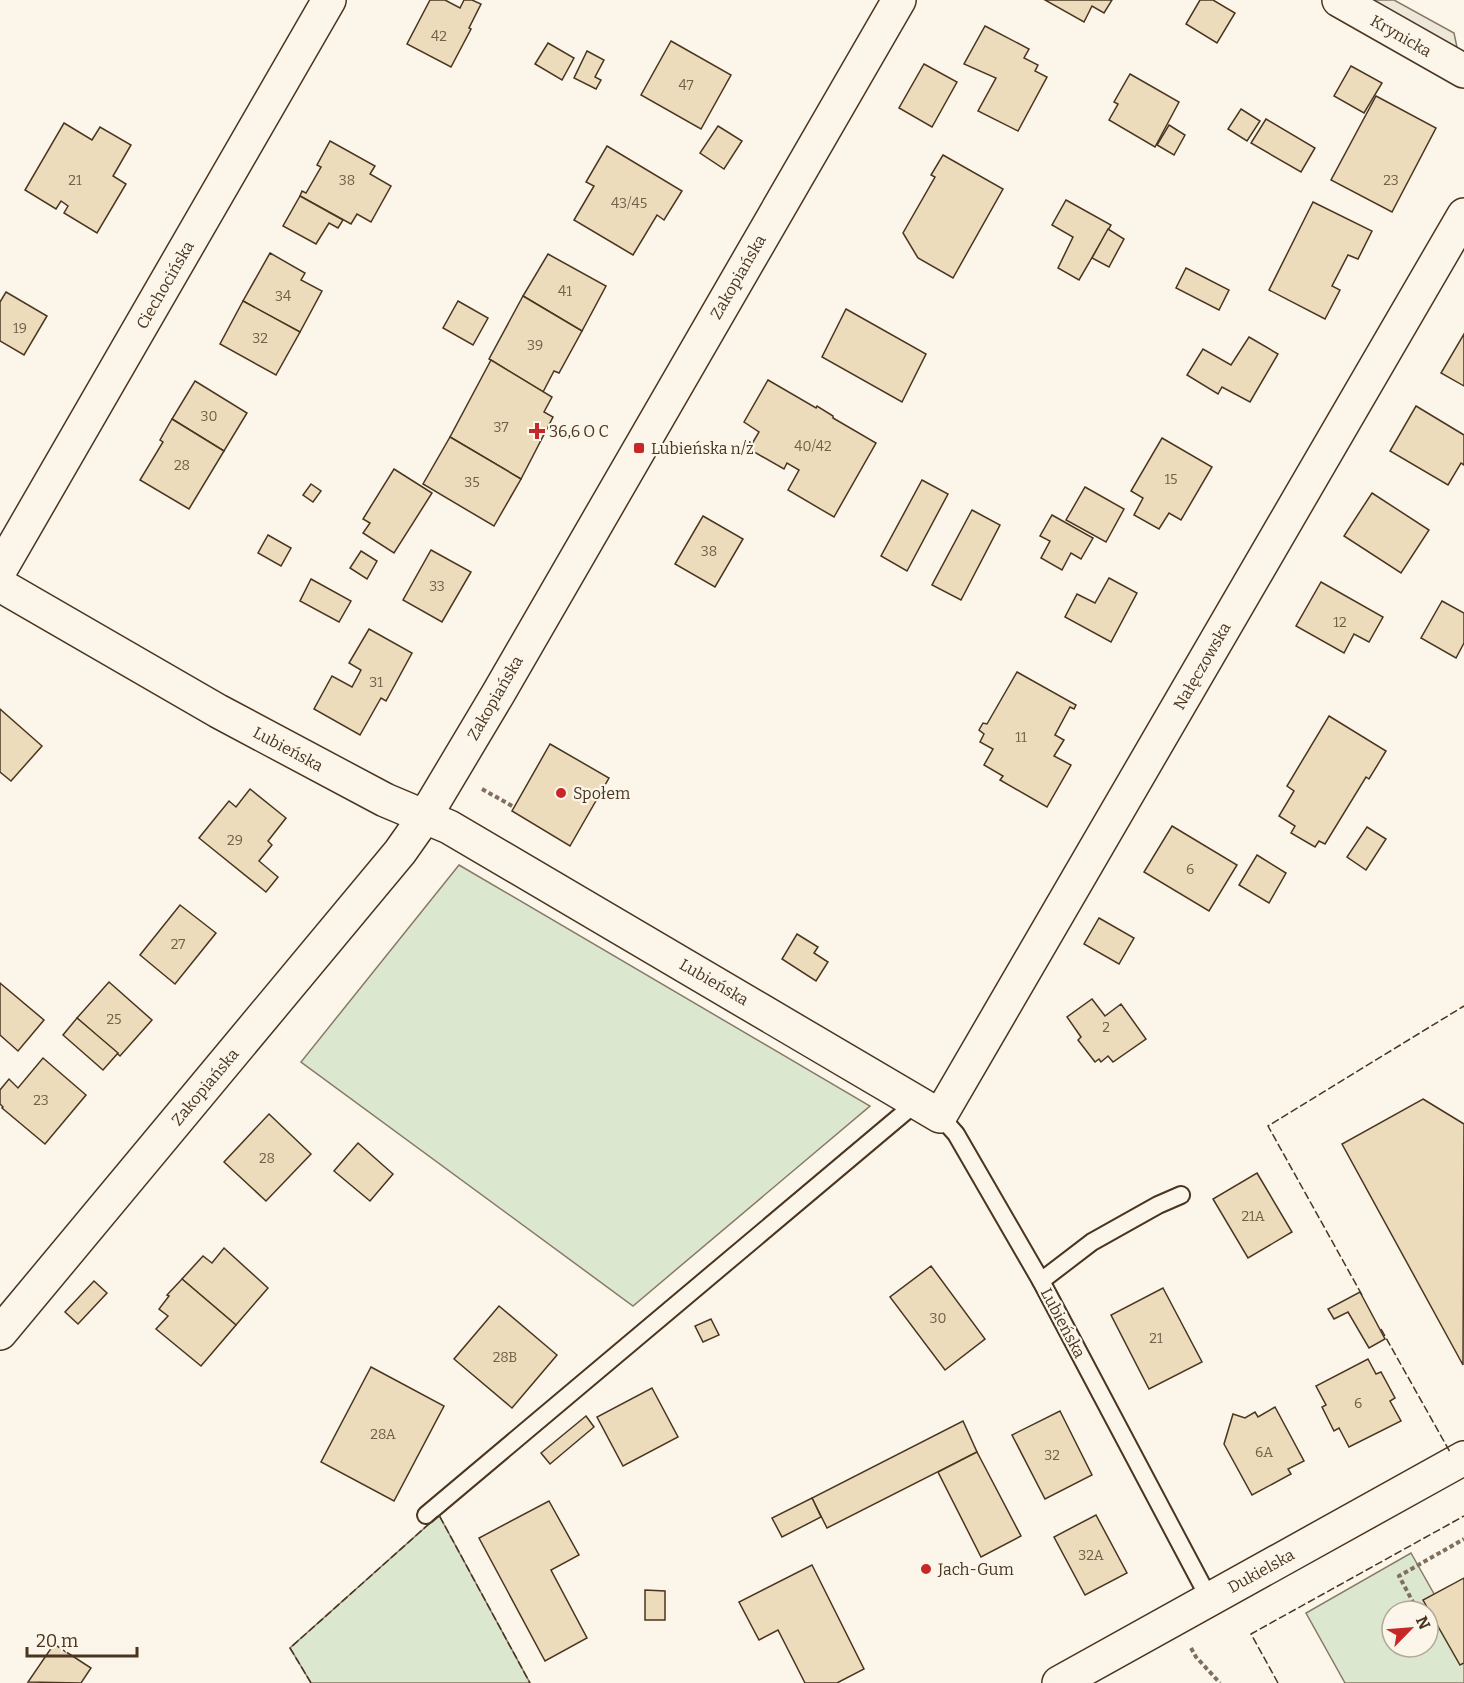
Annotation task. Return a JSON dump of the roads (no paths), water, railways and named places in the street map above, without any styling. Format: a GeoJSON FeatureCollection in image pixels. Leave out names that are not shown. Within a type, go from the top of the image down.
{"type":"FeatureCollection","features":[{"type":"Feature","properties":{"kind":"street","name":"Ciechocińska"},"geometry":{"type":"LineString","coordinates":[[0,570],[329,0]]}},
{"type":"Feature","properties":{"kind":"street","name":"Zakopiańska"},"geometry":{"type":"LineString","coordinates":[[0,1333],[400,852],[424,818],[899,0]]}},
{"type":"Feature","properties":{"kind":"street","name":"Krynicka"},"geometry":{"type":"LineString","coordinates":[[1339,0],[1464,72]]}},
{"type":"Feature","properties":{"kind":"street","name":"Nałęczowska"},"geometry":{"type":"LineString","coordinates":[[928,1109],[1464,215]]}},
{"type":"Feature","properties":{"kind":"street","name":"Lubieńska"},"geometry":{"type":"LineString","coordinates":[[0,585],[218,711],[385,800],[449,827],[928,1109]]}},
{"type":"Feature","properties":{"kind":"street","name":"Dukielska"},"geometry":{"type":"LineString","coordinates":[[1059,1683],[1460,1460]]}},
{"type":"Feature","properties":{"kind":"lane","name":"Lubieńska"},"geometry":{"type":"LineString","coordinates":[[928,1109],[956,1134],[1041,1281],[1210,1600]]}},
{"type":"Feature","properties":{"kind":"lane"},"geometry":{"type":"LineString","coordinates":[[426,1515],[928,1109]]}},
{"type":"Feature","properties":{"kind":"lane"},"geometry":{"type":"LineString","coordinates":[[1041,1281],[1092,1242],[1158,1205],[1181,1195]]}},
{"type":"Feature","properties":{"kind":"place","name":"36,6 O C"},"geometry":{"type":"Point","coordinates":[537,431]}},
{"type":"Feature","properties":{"kind":"place","name":"Lubieńska n/ż"},"geometry":{"type":"Point","coordinates":[639,448]}},
{"type":"Feature","properties":{"kind":"place","name":"Społem"},"geometry":{"type":"Point","coordinates":[561,793]}},
{"type":"Feature","properties":{"kind":"place","name":"Jach-Gum"},"geometry":{"type":"Point","coordinates":[926,1569]}}]}
